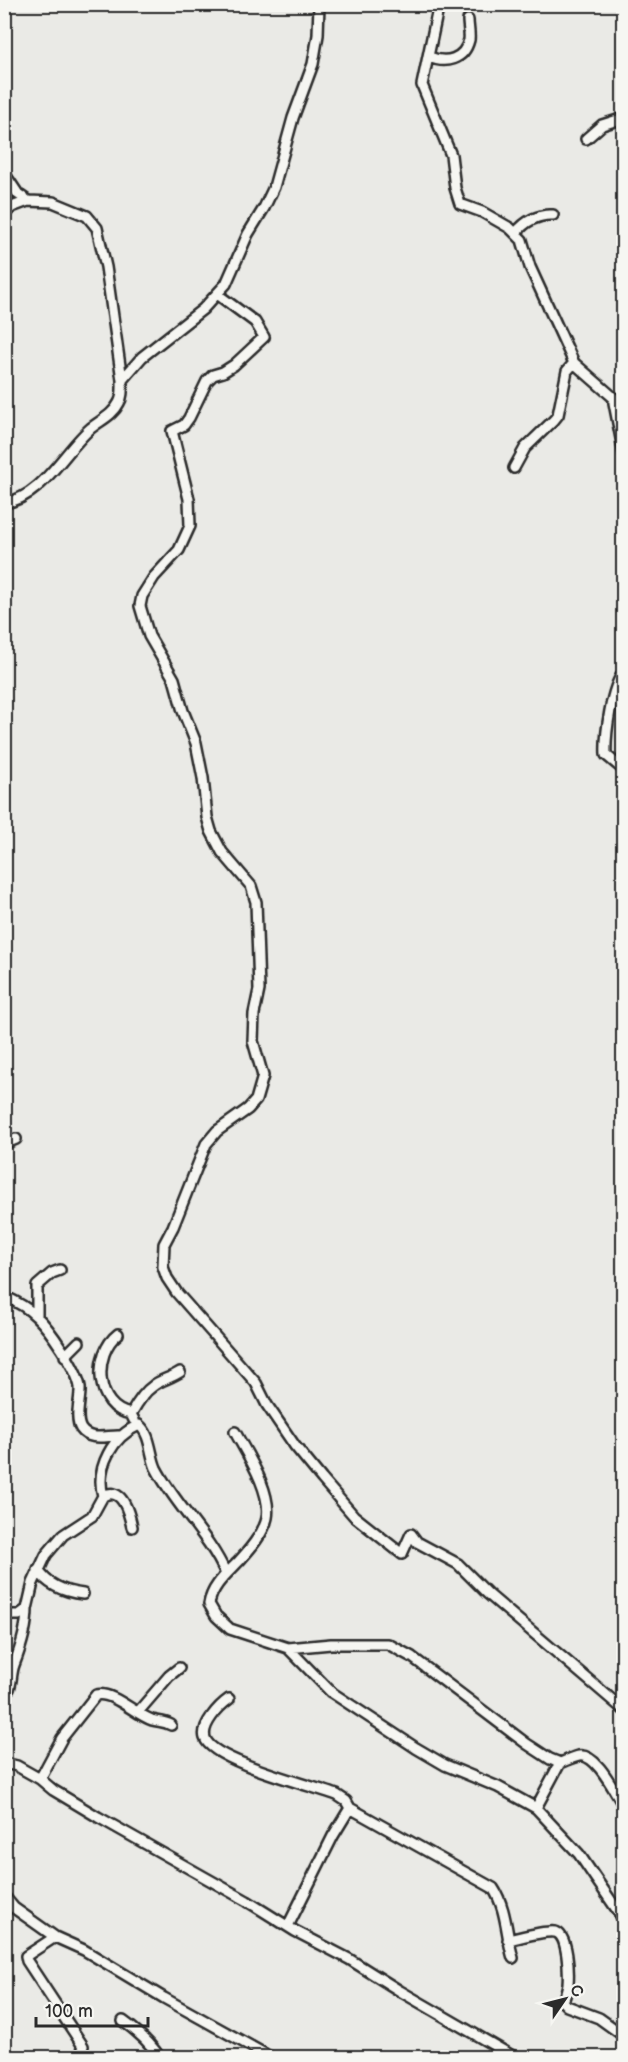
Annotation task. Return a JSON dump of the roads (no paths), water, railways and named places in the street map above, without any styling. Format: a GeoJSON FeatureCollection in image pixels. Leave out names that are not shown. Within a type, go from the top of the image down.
{"type":"FeatureCollection","features":[{"type":"Feature","properties":{"kind":"street"},"geometry":{"type":"LineString","coordinates":[[122,380],[142,357],[184,325],[217,294],[230,276],[248,234],[274,187],[293,118],[313,64],[318,35],[319,4]]}},
{"type":"Feature","properties":{"kind":"street"},"geometry":{"type":"LineString","coordinates":[[439,4],[422,85],[451,155],[455,189],[460,204],[482,212],[516,233],[522,240],[530,267],[574,363],[619,397],[614,403],[624,454]]}},
{"type":"Feature","properties":{"kind":"street"},"geometry":{"type":"LineString","coordinates":[[429,57],[435,60],[453,60],[460,56],[469,40],[468,20]]}},
{"type":"Feature","properties":{"kind":"street"},"geometry":{"type":"LineString","coordinates":[[586,139],[602,125],[624,118]]}},
{"type":"Feature","properties":{"kind":"street"},"geometry":{"type":"LineString","coordinates":[[4,173],[18,194],[28,201]]}},
{"type":"Feature","properties":{"kind":"street"},"geometry":{"type":"LineString","coordinates":[[4,214],[12,207],[28,201],[52,202],[87,216],[97,228],[106,267],[122,380],[121,399],[114,412],[92,428],[34,489],[21,498],[4,502]]}},
{"type":"Feature","properties":{"kind":"street"},"geometry":{"type":"LineString","coordinates":[[516,233],[520,227],[537,217],[553,215]]}},
{"type":"Feature","properties":{"kind":"street"},"geometry":{"type":"LineString","coordinates":[[217,294],[255,322],[264,337],[234,365],[207,381],[189,418],[184,425],[172,431],[189,499],[190,526],[179,550],[154,577],[142,596],[140,606],[148,636],[174,679],[183,711],[196,743],[211,831],[222,852],[250,886],[256,902],[259,990],[254,1014],[253,1041],[263,1076],[256,1100],[248,1109],[217,1131],[206,1144],[164,1244],[163,1267],[177,1293],[256,1383],[267,1405],[295,1446],[354,1516],[402,1554],[411,1534],[417,1542],[458,1564],[488,1594],[624,1710]]}},
{"type":"Feature","properties":{"kind":"street"},"geometry":{"type":"LineString","coordinates":[[514,468],[525,448],[558,415],[567,371],[574,363]]}},
{"type":"Feature","properties":{"kind":"street"},"geometry":{"type":"LineString","coordinates":[[622,677],[612,705],[606,755],[624,770]]}},
{"type":"Feature","properties":{"kind":"street"},"geometry":{"type":"LineString","coordinates":[[4,1144],[16,1139]]}},
{"type":"Feature","properties":{"kind":"street"},"geometry":{"type":"LineString","coordinates":[[37,1316],[37,1286],[52,1273],[60,1270]]}},
{"type":"Feature","properties":{"kind":"street"},"geometry":{"type":"LineString","coordinates":[[4,1296],[21,1304],[37,1316],[76,1375],[80,1387],[79,1423],[81,1430],[91,1436],[120,1436],[140,1426]]}},
{"type":"Feature","properties":{"kind":"street"},"geometry":{"type":"LineString","coordinates":[[118,1334],[112,1338],[107,1347],[99,1369],[106,1395],[113,1406],[124,1413],[131,1414]]}},
{"type":"Feature","properties":{"kind":"street"},"geometry":{"type":"LineString","coordinates":[[65,1356],[79,1342]]}},
{"type":"Feature","properties":{"kind":"street"},"geometry":{"type":"LineString","coordinates":[[131,1414],[153,1385],[180,1372]]}},
{"type":"Feature","properties":{"kind":"street"},"geometry":{"type":"LineString","coordinates":[[131,1414],[135,1422],[146,1433],[156,1467],[212,1548],[226,1574]]}},
{"type":"Feature","properties":{"kind":"street"},"geometry":{"type":"LineString","coordinates":[[235,1432],[257,1472],[268,1510],[265,1526],[254,1544],[226,1574],[210,1596],[209,1604],[216,1616],[236,1632],[288,1648],[331,1644],[388,1644],[411,1657],[527,1744],[560,1763]]}},
{"type":"Feature","properties":{"kind":"street"},"geometry":{"type":"LineString","coordinates":[[104,1496],[103,1470],[111,1448],[120,1436]]}},
{"type":"Feature","properties":{"kind":"street"},"geometry":{"type":"LineString","coordinates":[[9,1689],[23,1638],[27,1609],[38,1570],[46,1555],[63,1535],[96,1512],[104,1496],[113,1492],[126,1507],[132,1527]]}},
{"type":"Feature","properties":{"kind":"street"},"geometry":{"type":"LineString","coordinates":[[38,1570],[63,1590],[83,1594]]}},
{"type":"Feature","properties":{"kind":"street"},"geometry":{"type":"LineString","coordinates":[[4,1614],[19,1615],[27,1609]]}},
{"type":"Feature","properties":{"kind":"street"},"geometry":{"type":"LineString","coordinates":[[288,1648],[332,1692],[416,1748],[445,1765],[498,1787],[536,1808],[579,1854],[624,1920]]}},
{"type":"Feature","properties":{"kind":"street"},"geometry":{"type":"LineString","coordinates":[[4,1663],[16,1662]]}},
{"type":"Feature","properties":{"kind":"street"},"geometry":{"type":"LineString","coordinates":[[138,1712],[169,1676],[179,1668]]}},
{"type":"Feature","properties":{"kind":"street"},"geometry":{"type":"LineString","coordinates":[[40,1779],[62,1738],[96,1695],[101,1694],[111,1698],[152,1720],[164,1721],[171,1725]]}},
{"type":"Feature","properties":{"kind":"street"},"geometry":{"type":"LineString","coordinates":[[229,1699],[206,1725],[204,1734],[212,1746],[257,1770],[337,1795],[493,1888],[498,1895],[505,1916],[513,1958]]}},
{"type":"Feature","properties":{"kind":"street"},"geometry":{"type":"LineString","coordinates":[[536,1808],[560,1763],[578,1756],[591,1760],[605,1776],[624,1806]]}},
{"type":"Feature","properties":{"kind":"street"},"geometry":{"type":"LineString","coordinates":[[4,1764],[16,1766],[40,1779],[53,1790],[98,1817],[349,1959],[516,2058]]}},
{"type":"Feature","properties":{"kind":"street"},"geometry":{"type":"LineString","coordinates":[[288,1926],[350,1803]]}},
{"type":"Feature","properties":{"kind":"street"},"geometry":{"type":"LineString","coordinates":[[4,1896],[14,1908],[55,1937],[84,1950],[272,2058]]}},
{"type":"Feature","properties":{"kind":"street"},"geometry":{"type":"LineString","coordinates":[[508,1940],[542,1932],[560,1934],[566,1949],[568,1976],[563,2002],[567,2006],[606,2022],[624,2036]]}},
{"type":"Feature","properties":{"kind":"street"},"geometry":{"type":"LineString","coordinates":[[55,1937],[26,1956],[27,1961],[83,2046]]}},
{"type":"Feature","properties":{"kind":"street"},"geometry":{"type":"LineString","coordinates":[[123,2021],[138,2031],[160,2058]]}}]}
